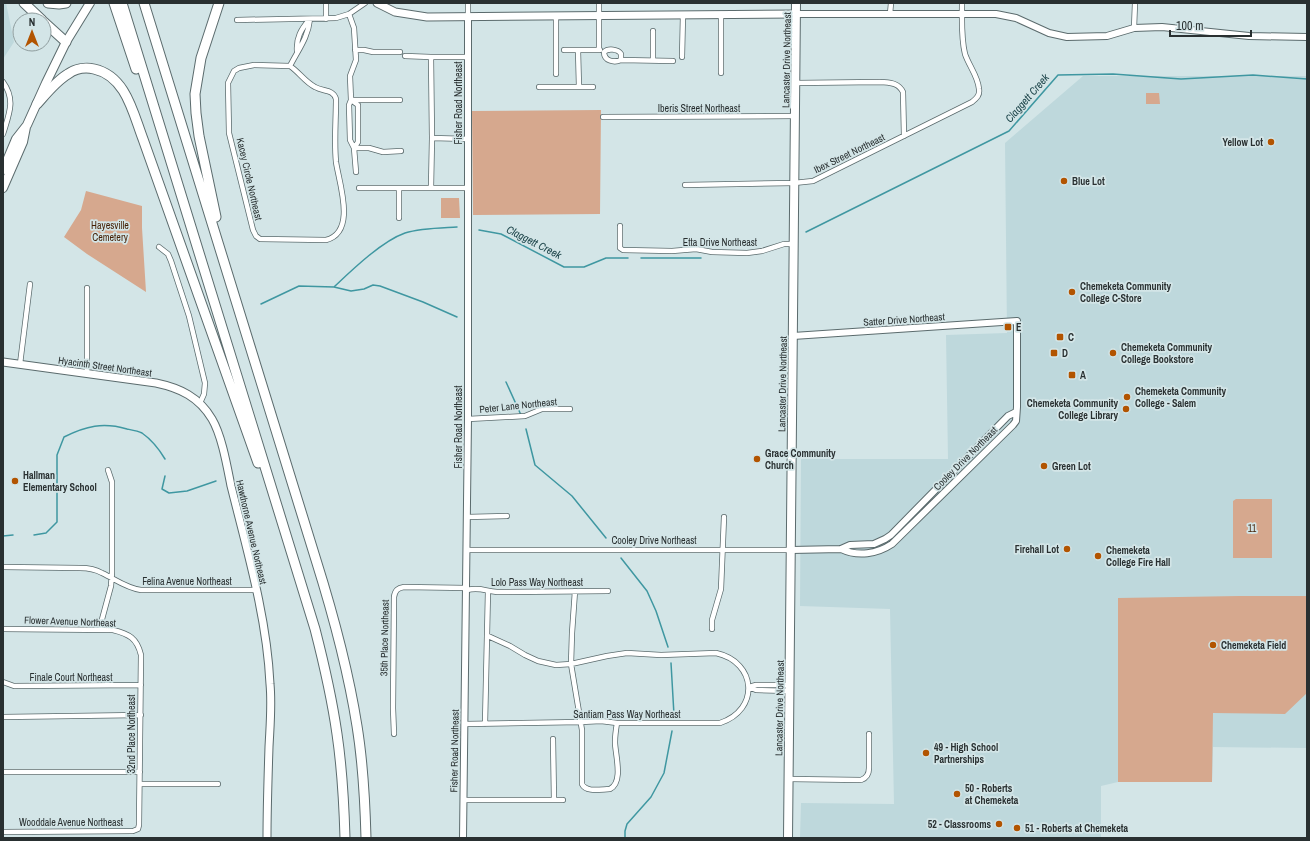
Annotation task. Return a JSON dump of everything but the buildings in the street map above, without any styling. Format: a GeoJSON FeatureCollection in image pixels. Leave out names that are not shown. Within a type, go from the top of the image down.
{"type":"FeatureCollection","features":[{"type":"Feature","properties":{"kind":"highway"},"geometry":{"type":"LineString","coordinates":[[24,3],[34,12]]}},
{"type":"Feature","properties":{"kind":"highway"},"geometry":{"type":"LineString","coordinates":[[48,3],[66,3]]}},
{"type":"Feature","properties":{"kind":"highway"},"geometry":{"type":"LineString","coordinates":[[114,3],[134,61],[174,189],[198,248]]}},
{"type":"Feature","properties":{"kind":"highway"},"geometry":{"type":"LineString","coordinates":[[122,3],[306,599],[324,667],[336,728],[342,772],[345,838]]}},
{"type":"Feature","properties":{"kind":"highway"},"geometry":{"type":"LineString","coordinates":[[144,3],[314,553],[339,640],[352,697],[359,739],[366,838]]}},
{"type":"Feature","properties":{"kind":"highway"},"geometry":{"type":"LineString","coordinates":[[219,3],[201,58],[197,77],[195,104],[199,136],[227,269]]}},
{"type":"Feature","properties":{"kind":"highway"},"geometry":{"type":"LineString","coordinates":[[52,29],[66,42]]}},
{"type":"Feature","properties":{"kind":"highway"},"geometry":{"type":"LineString","coordinates":[[37,104],[68,74],[83,69],[92,69],[108,74],[122,88],[148,153],[258,464],[285,546],[306,599]]}},
{"type":"Feature","properties":{"kind":"main road"},"geometry":{"type":"LineString","coordinates":[[3,188],[23,142],[27,125],[66,42],[90,3]]}},
{"type":"Feature","properties":{"kind":"main road"},"geometry":{"type":"LineString","coordinates":[[377,3],[395,12],[410,16],[427,17],[796,14]]}},
{"type":"Feature","properties":{"kind":"main road","name":"Lancaster Drive Northeast"},"geometry":{"type":"LineString","coordinates":[[788,838],[796,3]]}},
{"type":"Feature","properties":{"kind":"main road"},"geometry":{"type":"LineString","coordinates":[[3,170],[16,139],[27,125]]}},
{"type":"Feature","properties":{"kind":"main road","name":"Hyacinth Street Northeast"},"geometry":{"type":"LineString","coordinates":[[3,362],[156,383],[173,387],[184,392],[200,404]]}},
{"type":"Feature","properties":{"kind":"main road","name":"Hawthorne Avenue Northeast"},"geometry":{"type":"LineString","coordinates":[[200,404],[212,419],[220,439],[256,590],[267,647],[270,685],[267,838]]}},
{"type":"Feature","properties":{"kind":"street"},"geometry":{"type":"LineString","coordinates":[[326,3],[326,18]]}},
{"type":"Feature","properties":{"kind":"street"},"geometry":{"type":"LineString","coordinates":[[237,20],[336,18],[349,14],[365,3]]}},
{"type":"Feature","properties":{"kind":"street"},"geometry":{"type":"LineString","coordinates":[[468,3],[468,17]]}},
{"type":"Feature","properties":{"kind":"street"},"geometry":{"type":"LineString","coordinates":[[599,3],[598,16],[601,51],[605,58],[616,61],[673,60]]}},
{"type":"Feature","properties":{"kind":"street"},"geometry":{"type":"LineString","coordinates":[[890,14],[891,3]]}},
{"type":"Feature","properties":{"kind":"street"},"geometry":{"type":"LineString","coordinates":[[962,3],[962,14]]}},
{"type":"Feature","properties":{"kind":"street"},"geometry":{"type":"LineString","coordinates":[[1134,28],[1135,3]]}},
{"type":"Feature","properties":{"kind":"street"},"geometry":{"type":"LineString","coordinates":[[349,14],[354,28],[356,60],[350,81],[351,100],[349,106],[350,140],[354,148],[356,172]]}},
{"type":"Feature","properties":{"kind":"street"},"geometry":{"type":"LineString","coordinates":[[721,14],[721,73]]}},
{"type":"Feature","properties":{"kind":"street"},"geometry":{"type":"LineString","coordinates":[[796,14],[1006,15],[1049,33],[1067,37],[1107,36],[1134,28],[1172,27],[1230,35],[1307,37]]}},
{"type":"Feature","properties":{"kind":"street","name":"Ibex Street Northeast"},"geometry":{"type":"LineString","coordinates":[[686,185],[794,183],[813,181],[972,102],[979,95],[979,90],[977,80],[965,53],[962,14]]}},
{"type":"Feature","properties":{"kind":"street"},"geometry":{"type":"LineString","coordinates":[[682,57],[683,15]]}},
{"type":"Feature","properties":{"kind":"street"},"geometry":{"type":"LineString","coordinates":[[556,16],[556,74]]}},
{"type":"Feature","properties":{"kind":"street","name":"Fisher Road Northeast"},"geometry":{"type":"LineString","coordinates":[[463,838],[467,589],[468,17]]}},
{"type":"Feature","properties":{"kind":"street"},"geometry":{"type":"LineString","coordinates":[[290,66],[297,51],[296,42],[303,27],[310,19]]}},
{"type":"Feature","properties":{"kind":"street"},"geometry":{"type":"LineString","coordinates":[[653,31],[653,60]]}},
{"type":"Feature","properties":{"kind":"street"},"geometry":{"type":"LineString","coordinates":[[355,50],[400,52]]}},
{"type":"Feature","properties":{"kind":"street"},"geometry":{"type":"LineString","coordinates":[[564,50],[617,50],[621,54],[621,60]]}},
{"type":"Feature","properties":{"kind":"street"},"geometry":{"type":"LineString","coordinates":[[578,50],[579,87]]}},
{"type":"Feature","properties":{"kind":"street"},"geometry":{"type":"LineString","coordinates":[[405,56],[468,57]]}},
{"type":"Feature","properties":{"kind":"street"},"geometry":{"type":"LineString","coordinates":[[431,57],[431,188]]}},
{"type":"Feature","properties":{"kind":"street","name":"Kacey Circle Northeast"},"geometry":{"type":"LineString","coordinates":[[254,65],[290,66],[312,86],[332,92],[336,99],[336,161],[343,197],[343,219],[338,233],[326,240],[260,239],[256,236],[253,230],[230,133],[228,83],[234,72],[239,68],[254,65]]}},
{"type":"Feature","properties":{"kind":"street"},"geometry":{"type":"LineString","coordinates":[[3,82],[10,94],[11,101],[10,113],[3,134]]}},
{"type":"Feature","properties":{"kind":"street"},"geometry":{"type":"LineString","coordinates":[[795,83],[892,83],[901,88],[903,92],[904,136]]}},
{"type":"Feature","properties":{"kind":"street"},"geometry":{"type":"LineString","coordinates":[[539,87],[593,87]]}},
{"type":"Feature","properties":{"kind":"street"},"geometry":{"type":"LineString","coordinates":[[351,100],[400,100]]}},
{"type":"Feature","properties":{"kind":"street"},"geometry":{"type":"LineString","coordinates":[[351,100],[358,105],[358,142],[354,148]]}},
{"type":"Feature","properties":{"kind":"street","name":"Iberis Street Northeast"},"geometry":{"type":"LineString","coordinates":[[604,117],[795,116]]}},
{"type":"Feature","properties":{"kind":"street"},"geometry":{"type":"LineString","coordinates":[[432,138],[468,139]]}},
{"type":"Feature","properties":{"kind":"street"},"geometry":{"type":"LineString","coordinates":[[354,148],[369,148],[383,152],[401,151]]}},
{"type":"Feature","properties":{"kind":"street"},"geometry":{"type":"LineString","coordinates":[[359,188],[468,188]]}},
{"type":"Feature","properties":{"kind":"street"},"geometry":{"type":"LineString","coordinates":[[399,188],[399,218]]}},
{"type":"Feature","properties":{"kind":"street","name":"Etta Drive Northeast"},"geometry":{"type":"LineString","coordinates":[[620,226],[620,248],[623,250],[672,251],[696,249],[712,252],[746,253],[762,251],[784,244],[794,244]]}},
{"type":"Feature","properties":{"kind":"street"},"geometry":{"type":"LineString","coordinates":[[159,247],[170,256],[189,316],[204,383],[204,394],[200,404]]}},
{"type":"Feature","properties":{"kind":"street"},"geometry":{"type":"LineString","coordinates":[[20,364],[30,284]]}},
{"type":"Feature","properties":{"kind":"street"},"geometry":{"type":"LineString","coordinates":[[87,288],[87,373]]}},
{"type":"Feature","properties":{"kind":"street","name":"Satter Drive Northeast"},"geometry":{"type":"LineString","coordinates":[[793,336],[1017,321]]}},
{"type":"Feature","properties":{"kind":"street","name":"Cooley Drive Northeast"},"geometry":{"type":"LineString","coordinates":[[840,549],[850,554],[868,553],[881,551],[892,544],[1013,425],[1016,421],[1017,407],[1017,321]]}},
{"type":"Feature","properties":{"kind":"street","name":"Peter Lane Northeast"},"geometry":{"type":"LineString","coordinates":[[468,419],[517,417],[542,410],[570,409]]}},
{"type":"Feature","properties":{"kind":"street","name":"Cooley Drive Northeast"},"geometry":{"type":"LineString","coordinates":[[467,550],[791,550],[840,549],[850,545],[874,544],[891,535],[1008,416],[1016,412]]}},
{"type":"Feature","properties":{"kind":"street"},"geometry":{"type":"LineString","coordinates":[[101,630],[101,623],[112,578],[112,482],[108,470]]}},
{"type":"Feature","properties":{"kind":"street"},"geometry":{"type":"LineString","coordinates":[[467,517],[507,516]]}},
{"type":"Feature","properties":{"kind":"street"},"geometry":{"type":"LineString","coordinates":[[712,629],[712,620],[721,590],[724,517]]}},
{"type":"Feature","properties":{"kind":"street","name":"Felina Avenue Northeast"},"geometry":{"type":"LineString","coordinates":[[3,567],[86,568],[101,572],[128,587],[141,590],[256,590]]}},
{"type":"Feature","properties":{"kind":"street","name":"35th Place Northeast"},"geometry":{"type":"LineString","coordinates":[[394,734],[395,592],[404,587],[467,589]]}},
{"type":"Feature","properties":{"kind":"street","name":"Lolo Pass Way Northeast"},"geometry":{"type":"LineString","coordinates":[[467,589],[481,588],[488,591],[608,591]]}},
{"type":"Feature","properties":{"kind":"street"},"geometry":{"type":"LineString","coordinates":[[486,724],[488,591]]}},
{"type":"Feature","properties":{"kind":"street"},"geometry":{"type":"LineString","coordinates":[[576,591],[571,664],[583,734],[582,787],[586,790],[610,789],[615,785],[618,767],[615,742],[617,723]]}},
{"type":"Feature","properties":{"kind":"street","name":"Flower Avenue Northeast"},"geometry":{"type":"LineString","coordinates":[[3,628],[101,630],[122,632],[135,640]]}},
{"type":"Feature","properties":{"kind":"street"},"geometry":{"type":"LineString","coordinates":[[488,636],[538,660],[556,665],[571,664],[627,653],[661,655],[716,653],[729,657],[739,665],[747,676],[749,687],[756,690],[790,688]]}},
{"type":"Feature","properties":{"kind":"street","name":"32nd Place Northeast"},"geometry":{"type":"LineString","coordinates":[[135,640],[140,648],[141,655],[140,784],[138,829]]}},
{"type":"Feature","properties":{"kind":"street","name":"Finale Court Northeast"},"geometry":{"type":"LineString","coordinates":[[3,682],[14,686],[141,685]]}},
{"type":"Feature","properties":{"kind":"street","name":"Santiam Pass Way Northeast"},"geometry":{"type":"LineString","coordinates":[[465,724],[601,721],[617,723],[720,722],[730,718],[742,708],[748,697],[749,687]]}},
{"type":"Feature","properties":{"kind":"street"},"geometry":{"type":"LineString","coordinates":[[3,717],[140,715]]}},
{"type":"Feature","properties":{"kind":"street"},"geometry":{"type":"LineString","coordinates":[[789,779],[865,779],[869,774],[869,734]]}},
{"type":"Feature","properties":{"kind":"street"},"geometry":{"type":"LineString","coordinates":[[553,739],[554,800]]}},
{"type":"Feature","properties":{"kind":"street"},"geometry":{"type":"LineString","coordinates":[[3,772],[140,772]]}},
{"type":"Feature","properties":{"kind":"street"},"geometry":{"type":"LineString","coordinates":[[140,784],[218,784]]}},
{"type":"Feature","properties":{"kind":"street"},"geometry":{"type":"LineString","coordinates":[[464,800],[563,800]]}},
{"type":"Feature","properties":{"kind":"street","name":"Wooddale Avenue Northeast"},"geometry":{"type":"LineString","coordinates":[[3,832],[129,831],[138,829]]}},
{"type":"Feature","properties":{"kind":"shaded area"},"geometry":{"type":"Polygon","coordinates":[[[3,3],[6,3],[12,32],[12,45],[3,59],[3,3]]]}},
{"type":"Feature","properties":{"kind":"shaded area","name":"Chemeketa Community College - Salem"},"geometry":{"type":"Polygon","coordinates":[[[1083,76],[1307,76],[1307,748],[1213,747],[1212,782],[1118,782],[1101,786],[1101,838],[800,838],[801,803],[894,804],[890,609],[800,606],[801,459],[948,459],[946,335],[1007,333],[1005,143],[1083,76]]]}},
{"type":"Feature","properties":{"kind":"green space"},"geometry":{"type":"Polygon","coordinates":[[[1146,93],[1159,93],[1160,104],[1146,104],[1146,93]]]}},
{"type":"Feature","properties":{"kind":"green space"},"geometry":{"type":"Polygon","coordinates":[[[601,110],[600,214],[473,215],[472,111],[601,110]]]}},
{"type":"Feature","properties":{"kind":"green space","name":"Hayesville Cemetery"},"geometry":{"type":"Polygon","coordinates":[[[86,191],[142,206],[146,292],[87,254],[64,237],[81,210],[86,191]]]}},
{"type":"Feature","properties":{"kind":"green space"},"geometry":{"type":"Polygon","coordinates":[[[441,198],[459,198],[460,218],[441,218],[441,198]]]}},
{"type":"Feature","properties":{"kind":"green space","name":"11"},"geometry":{"type":"Polygon","coordinates":[[[1236,499],[1272,499],[1272,558],[1233,558],[1233,501],[1236,499]]]}},
{"type":"Feature","properties":{"kind":"green space","name":"Chemeketa Field"},"geometry":{"type":"Polygon","coordinates":[[[1307,596],[1307,693],[1285,714],[1213,713],[1212,782],[1118,782],[1118,598],[1307,596]]]}},
{"type":"Feature","properties":{"kind":"waterway","name":"Claggett Creek"},"geometry":{"type":"LineString","coordinates":[[806,232],[1009,131],[1058,75],[1113,74],[1181,79],[1253,75],[1307,79]]}},
{"type":"Feature","properties":{"kind":"waterway","name":"Claggett Creek"},"geometry":{"type":"LineString","coordinates":[[334,287],[377,249],[396,237],[417,230],[457,227]]}},
{"type":"Feature","properties":{"kind":"waterway","name":"Claggett Creek"},"geometry":{"type":"LineString","coordinates":[[479,230],[501,234],[564,267],[584,267],[606,258],[628,258]]}},
{"type":"Feature","properties":{"kind":"waterway","name":"Claggett Creek"},"geometry":{"type":"LineString","coordinates":[[641,258],[701,258]]}},
{"type":"Feature","properties":{"kind":"waterway","name":"Claggett Creek"},"geometry":{"type":"LineString","coordinates":[[261,304],[299,286],[334,287],[351,291],[364,289],[373,285],[380,286],[423,302],[457,317]]}},
{"type":"Feature","properties":{"kind":"waterway","name":"Claggett Creek"},"geometry":{"type":"LineString","coordinates":[[506,382],[521,415]]}},
{"type":"Feature","properties":{"kind":"waterway","name":"Claggett Creek"},"geometry":{"type":"LineString","coordinates":[[34,535],[46,533],[57,522],[57,455],[64,437],[80,430],[95,426],[110,426],[137,431],[149,439],[165,459]]}},
{"type":"Feature","properties":{"kind":"waterway","name":"Claggett Creek"},"geometry":{"type":"LineString","coordinates":[[526,429],[535,465],[572,496],[606,538]]}},
{"type":"Feature","properties":{"kind":"waterway","name":"Claggett Creek"},"geometry":{"type":"LineString","coordinates":[[165,476],[162,489],[169,493],[187,491],[216,481]]}},
{"type":"Feature","properties":{"kind":"waterway","name":"Claggett Creek"},"geometry":{"type":"LineString","coordinates":[[3,536],[13,535]]}},
{"type":"Feature","properties":{"kind":"waterway","name":"Claggett Creek"},"geometry":{"type":"LineString","coordinates":[[621,558],[647,591],[656,611],[668,647]]}},
{"type":"Feature","properties":{"kind":"waterway","name":"Claggett Creek"},"geometry":{"type":"LineString","coordinates":[[671,663],[674,715]]}},
{"type":"Feature","properties":{"kind":"waterway","name":"Claggett Creek"},"geometry":{"type":"LineString","coordinates":[[625,838],[627,824],[651,797],[664,773],[672,731]]}},
{"type":"Feature","properties":{"kind":"place","name":"Yellow Lot"},"geometry":{"type":"Point","coordinates":[1271,142]}},
{"type":"Feature","properties":{"kind":"place","name":"Blue Lot"},"geometry":{"type":"Point","coordinates":[1064,181]}},
{"type":"Feature","properties":{"kind":"place","name":"Chemeketa Community College C-Store"},"geometry":{"type":"Point","coordinates":[1072,292]}},
{"type":"Feature","properties":{"kind":"place","name":"E"},"geometry":{"type":"Point","coordinates":[1008,327]}},
{"type":"Feature","properties":{"kind":"place","name":"C"},"geometry":{"type":"Point","coordinates":[1060,337]}},
{"type":"Feature","properties":{"kind":"place","name":"D"},"geometry":{"type":"Point","coordinates":[1054,353]}},
{"type":"Feature","properties":{"kind":"place","name":"Chemeketa Community College Bookstore"},"geometry":{"type":"Point","coordinates":[1113,353]}},
{"type":"Feature","properties":{"kind":"place","name":"A"},"geometry":{"type":"Point","coordinates":[1072,375]}},
{"type":"Feature","properties":{"kind":"place","name":"Chemeketa Community College - Salem"},"geometry":{"type":"Point","coordinates":[1127,397]}},
{"type":"Feature","properties":{"kind":"place","name":"Chemeketa Community College Library"},"geometry":{"type":"Point","coordinates":[1126,409]}},
{"type":"Feature","properties":{"kind":"place","name":"Grace Community Church"},"geometry":{"type":"Point","coordinates":[757,459]}},
{"type":"Feature","properties":{"kind":"place","name":"Green Lot"},"geometry":{"type":"Point","coordinates":[1044,466]}},
{"type":"Feature","properties":{"kind":"place","name":"Hallman Elementary School"},"geometry":{"type":"Point","coordinates":[15,481]}},
{"type":"Feature","properties":{"kind":"place","name":"Firehall Lot"},"geometry":{"type":"Point","coordinates":[1067,549]}},
{"type":"Feature","properties":{"kind":"place","name":"Chemeketa College Fire Hall"},"geometry":{"type":"Point","coordinates":[1098,556]}},
{"type":"Feature","properties":{"kind":"place","name":"Chemeketa Field"},"geometry":{"type":"Point","coordinates":[1213,645]}},
{"type":"Feature","properties":{"kind":"place","name":"49 - High School Partnerships"},"geometry":{"type":"Point","coordinates":[926,753]}},
{"type":"Feature","properties":{"kind":"place","name":"50 - Roberts at Chemeketa"},"geometry":{"type":"Point","coordinates":[957,794]}},
{"type":"Feature","properties":{"kind":"place","name":"52 - Classrooms"},"geometry":{"type":"Point","coordinates":[999,824]}},
{"type":"Feature","properties":{"kind":"place","name":"51 - Roberts at Chemeketa"},"geometry":{"type":"Point","coordinates":[1017,828]}}]}
